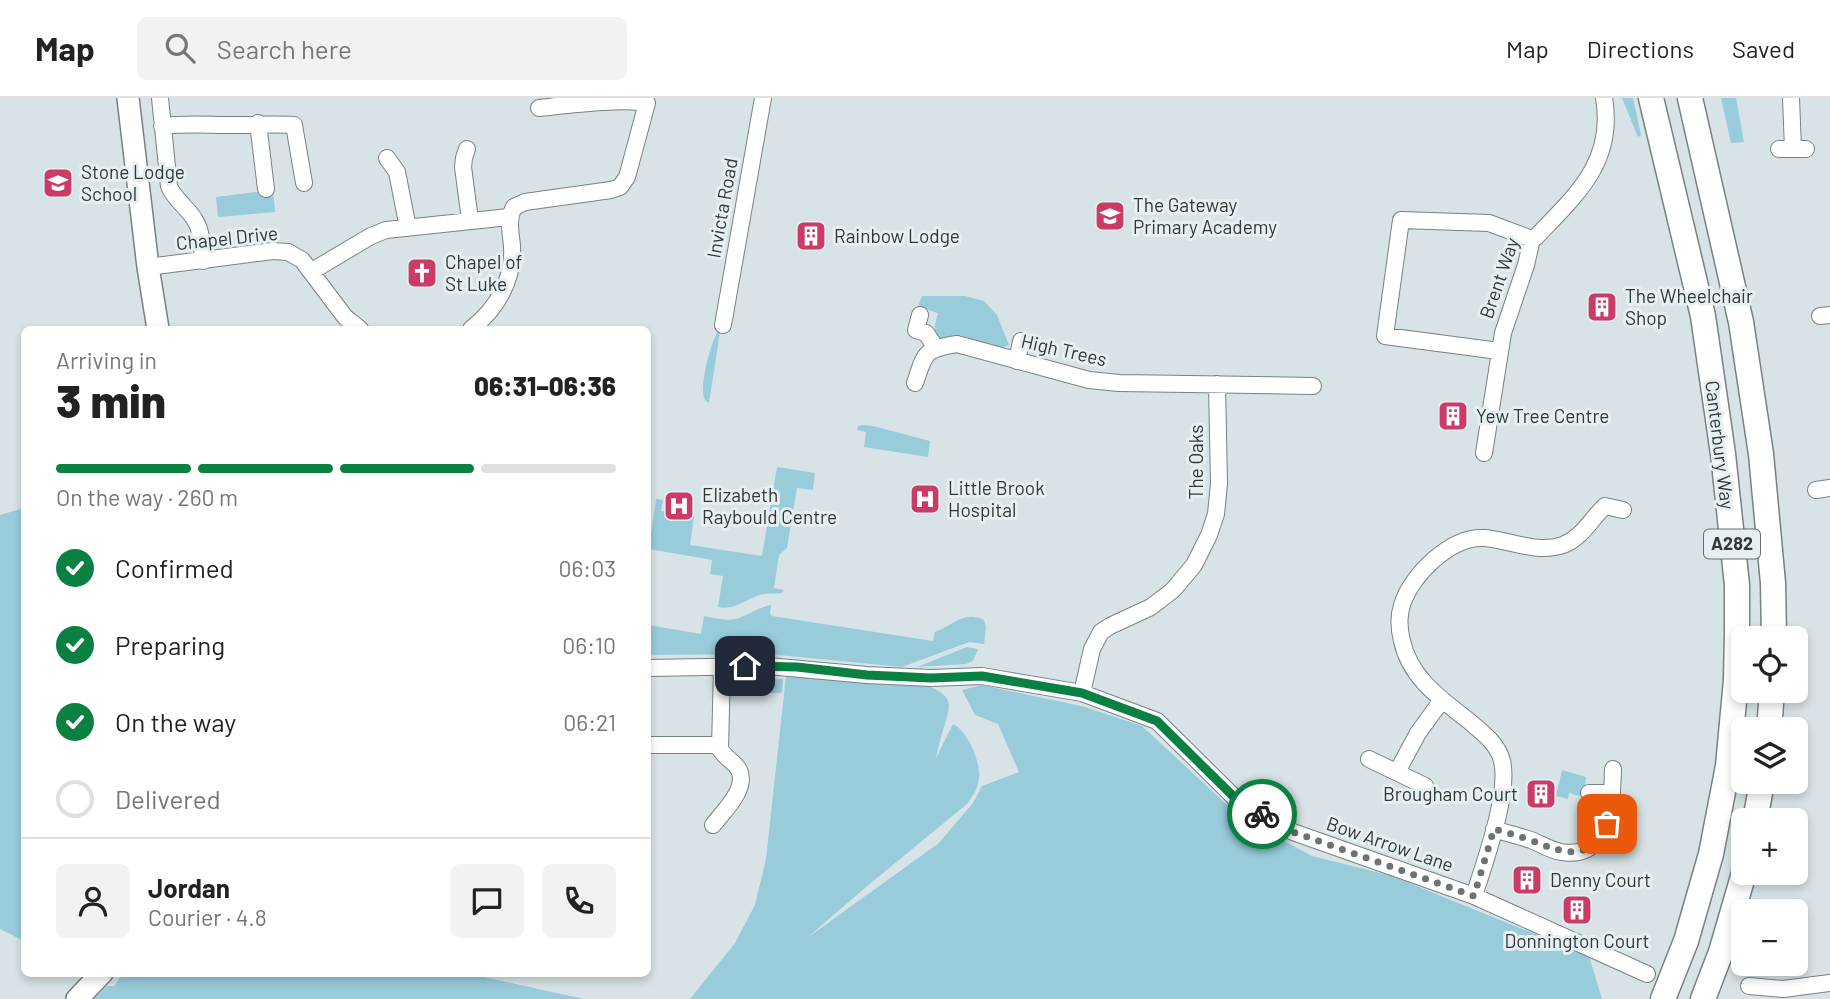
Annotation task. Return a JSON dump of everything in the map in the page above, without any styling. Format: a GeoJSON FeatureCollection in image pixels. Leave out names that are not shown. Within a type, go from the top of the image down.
{"type":"FeatureCollection","features":[{"type":"Feature","properties":{"kind":"highway","name":"Canterbury Way"},"geometry":{"type":"LineString","coordinates":[[1651,98],[1703,316],[1723,454],[1737,585],[1735,690],[1728,766],[1711,854],[1686,941],[1663,999]]}},
{"type":"Feature","properties":{"kind":"highway","name":"Canterbury Way"},"geometry":{"type":"LineString","coordinates":[[1690,98],[1741,322],[1759,440],[1773,583],[1774,626]]}},
{"type":"Feature","properties":{"kind":"highway"},"geometry":{"type":"LineString","coordinates":[[1703,999],[1721,953],[1741,885]]}},
{"type":"Feature","properties":{"kind":"main road"},"geometry":{"type":"LineString","coordinates":[[128,98],[158,326]]}},
{"type":"Feature","properties":{"kind":"main road"},"geometry":{"type":"LineString","coordinates":[[77,999],[98,977]]}},
{"type":"Feature","properties":{"kind":"street"},"geometry":{"type":"LineString","coordinates":[[160,98],[170,188],[197,223],[203,261]]}},
{"type":"Feature","properties":{"kind":"street","name":"Invicta Road"},"geometry":{"type":"LineString","coordinates":[[723,325],[763,98]]}},
{"type":"Feature","properties":{"kind":"street","name":"Brent Way"},"geometry":{"type":"LineString","coordinates":[[1484,453],[1499,351],[1532,239],[1570,202],[1593,171],[1604,140],[1604,98]]}},
{"type":"Feature","properties":{"kind":"street"},"geometry":{"type":"LineString","coordinates":[[1791,98],[1792,149]]}},
{"type":"Feature","properties":{"kind":"street"},"geometry":{"type":"LineString","coordinates":[[474,326],[490,311],[507,280],[512,254],[509,217],[514,208],[520,203],[611,190],[622,185],[628,176],[648,101],[622,99],[539,108]]}},
{"type":"Feature","properties":{"kind":"street"},"geometry":{"type":"LineString","coordinates":[[162,126],[258,123],[294,125],[303,183]]}},
{"type":"Feature","properties":{"kind":"street"},"geometry":{"type":"LineString","coordinates":[[258,123],[266,189]]}},
{"type":"Feature","properties":{"kind":"street"},"geometry":{"type":"LineString","coordinates":[[467,149],[463,167],[470,220]]}},
{"type":"Feature","properties":{"kind":"street"},"geometry":{"type":"LineString","coordinates":[[387,158],[397,172],[408,228]]}},
{"type":"Feature","properties":{"kind":"street"},"geometry":{"type":"LineString","coordinates":[[312,271],[378,233],[509,217]]}},
{"type":"Feature","properties":{"kind":"street"},"geometry":{"type":"LineString","coordinates":[[1499,351],[1385,336],[1401,220],[1489,223],[1532,239]]}},
{"type":"Feature","properties":{"kind":"street","name":"Chapel Drive"},"geometry":{"type":"LineString","coordinates":[[148,267],[280,251],[291,253],[312,271],[340,323]]}},
{"type":"Feature","properties":{"kind":"street"},"geometry":{"type":"LineString","coordinates":[[915,383],[923,359],[936,348],[926,333],[916,330],[920,315]]}},
{"type":"Feature","properties":{"kind":"street"},"geometry":{"type":"LineString","coordinates":[[1017,361],[1021,341]]}},
{"type":"Feature","properties":{"kind":"street","name":"High Trees"},"geometry":{"type":"LineString","coordinates":[[936,348],[957,344],[1099,381],[1312,386]]}},
{"type":"Feature","properties":{"kind":"street","name":"The Oaks"},"geometry":{"type":"LineString","coordinates":[[1082,693],[1092,649],[1101,632],[1151,607],[1174,590],[1194,565],[1209,535],[1216,514],[1219,484],[1217,384]]}},
{"type":"Feature","properties":{"kind":"street"},"geometry":{"type":"LineString","coordinates":[[1474,896],[1494,829],[1503,784],[1501,759],[1488,738],[1442,700],[1411,666],[1401,640],[1401,608],[1418,575],[1429,564],[1472,539],[1488,538],[1541,548],[1566,544],[1581,534],[1605,506],[1623,510]]}},
{"type":"Feature","properties":{"kind":"street","name":"Bow Arrow Lane"},"geometry":{"type":"LineString","coordinates":[[651,668],[768,666],[931,678],[982,676],[1082,693],[1157,721],[1235,798],[1293,832],[1474,896],[1647,974]]}},
{"type":"Feature","properties":{"kind":"street"},"geometry":{"type":"LineString","coordinates":[[713,825],[735,799],[741,779],[738,768],[720,750],[722,667]]}},
{"type":"Feature","properties":{"kind":"street"},"geometry":{"type":"LineString","coordinates":[[1397,772],[1415,738],[1442,700]]}},
{"type":"Feature","properties":{"kind":"street"},"geometry":{"type":"LineString","coordinates":[[651,745],[720,745]]}},
{"type":"Feature","properties":{"kind":"street"},"geometry":{"type":"LineString","coordinates":[[1369,759],[1425,786]]}},
{"type":"Feature","properties":{"kind":"street"},"geometry":{"type":"LineString","coordinates":[[1494,829],[1558,851],[1581,850],[1595,843],[1603,832],[1609,817],[1613,772]]}},
{"type":"Feature","properties":{"kind":"street"},"geometry":{"type":"LineString","coordinates":[[1589,793],[1612,793]]}},
{"type":"Feature","properties":{"kind":"street"},"geometry":{"type":"LineString","coordinates":[[1749,986],[1772,990],[1830,983]]}},
{"type":"Feature","properties":{"kind":"shaded area"},"geometry":{"type":"Polygon","coordinates":[[[1622,98],[1633,98],[1641,135],[1638,137],[1622,98]]]}},
{"type":"Feature","properties":{"kind":"shaded area"},"geometry":{"type":"Polygon","coordinates":[[[1721,98],[1736,98],[1744,142],[1731,143],[1721,98]]]}},
{"type":"Feature","properties":{"kind":"shaded area"},"geometry":{"type":"Polygon","coordinates":[[[273,190],[275,212],[218,217],[216,197],[273,190]]]}},
{"type":"Feature","properties":{"kind":"shaded area"},"geometry":{"type":"Polygon","coordinates":[[[922,296],[965,296],[984,301],[997,315],[1009,345],[1001,348],[960,335],[959,338],[942,341],[935,331],[938,313],[918,307],[922,296]]]}},
{"type":"Feature","properties":{"kind":"shaded area"},"geometry":{"type":"Polygon","coordinates":[[[718,331],[720,332],[709,403],[703,394],[704,376],[718,331]]]}},
{"type":"Feature","properties":{"kind":"shaded area"},"geometry":{"type":"Polygon","coordinates":[[[858,426],[930,441],[928,457],[864,447],[866,432],[857,430],[858,426]]]}},
{"type":"Feature","properties":{"kind":"shaded area"},"geometry":{"type":"Polygon","coordinates":[[[777,467],[815,473],[813,490],[797,488],[787,548],[779,555],[774,588],[784,590],[782,593],[758,596],[725,608],[718,607],[723,576],[710,574],[712,560],[651,549],[656,499],[663,500],[661,511],[694,516],[690,545],[762,556],[777,467]]]}},
{"type":"Feature","properties":{"kind":"shaded area"},"geometry":{"type":"Polygon","coordinates":[[[21,509],[21,940],[0,929],[0,515],[21,509]]]}},
{"type":"Feature","properties":{"kind":"shaded area"},"geometry":{"type":"Polygon","coordinates":[[[771,605],[772,616],[933,641],[935,632],[964,618],[977,617],[984,620],[986,627],[984,644],[969,642],[902,667],[768,654],[651,655],[651,626],[701,634],[704,616],[735,619],[771,605]]]}},
{"type":"Feature","properties":{"kind":"shaded area"},"geometry":{"type":"Polygon","coordinates":[[[967,647],[978,649],[973,661],[966,664],[917,667],[967,647]]]}},
{"type":"Feature","properties":{"kind":"shaded area"},"geometry":{"type":"Polygon","coordinates":[[[786,676],[926,685],[935,689],[946,698],[949,708],[936,758],[953,724],[968,740],[979,771],[976,789],[967,804],[807,938],[939,843],[973,803],[982,786],[1019,772],[998,724],[975,715],[962,690],[982,685],[1085,707],[1142,726],[1224,802],[1262,829],[1312,856],[1392,876],[1589,956],[1602,999],[690,999],[735,943],[755,905],[766,859],[786,676]]]}},
{"type":"Feature","properties":{"kind":"shaded area"},"geometry":{"type":"Polygon","coordinates":[[[783,679],[782,693],[758,693],[758,680],[783,679]]]}},
{"type":"Feature","properties":{"kind":"shaded area"},"geometry":{"type":"Polygon","coordinates":[[[1562,770],[1586,777],[1584,797],[1569,793],[1568,799],[1556,796],[1562,770]]]}},
{"type":"Feature","properties":{"kind":"shaded area"},"geometry":{"type":"Polygon","coordinates":[[[120,977],[484,977],[584,999],[94,999],[107,986],[114,986],[120,977]]]}},
{"type":"Feature","properties":{"kind":"way so far"},"geometry":{"type":"LineString","coordinates":[[1262,814],[1293,832],[1474,896],[1494,829],[1555,850],[1569,852],[1595,843],[1607,824]]}},
{"type":"Feature","properties":{"kind":"place","name":"Stone Lodge School"},"geometry":{"type":"Point","coordinates":[58,183]}},
{"type":"Feature","properties":{"kind":"place","name":"The Gateway Primary Academy"},"geometry":{"type":"Point","coordinates":[1110,216]}},
{"type":"Feature","properties":{"kind":"place","name":"Rainbow Lodge"},"geometry":{"type":"Point","coordinates":[811,236]}},
{"type":"Feature","properties":{"kind":"place","name":"Chapel of St Luke"},"geometry":{"type":"Point","coordinates":[422,273]}},
{"type":"Feature","properties":{"kind":"place","name":"The Wheelchair Shop"},"geometry":{"type":"Point","coordinates":[1602,307]}},
{"type":"Feature","properties":{"kind":"place","name":"Yew Tree Centre"},"geometry":{"type":"Point","coordinates":[1453,416]}},
{"type":"Feature","properties":{"kind":"place","name":"Little Brook Hospital"},"geometry":{"type":"Point","coordinates":[925,499]}},
{"type":"Feature","properties":{"kind":"place","name":"Elizabeth Raybould Centre"},"geometry":{"type":"Point","coordinates":[679,506]}},
{"type":"Feature","properties":{"kind":"place","name":"Brougham Court"},"geometry":{"type":"Point","coordinates":[1541,794]}},
{"type":"Feature","properties":{"kind":"place","name":"Denny Court"},"geometry":{"type":"Point","coordinates":[1527,880]}},
{"type":"Feature","properties":{"kind":"place","name":"Donnington Court"},"geometry":{"type":"Point","coordinates":[1577,910]}},
{"type":"Feature","properties":{"kind":"route"},"geometry":{"type":"LineString","coordinates":[[745,666],[797,667],[867,675],[931,678],[982,676],[1082,693],[1157,721],[1235,798],[1262,814]]}}]}
